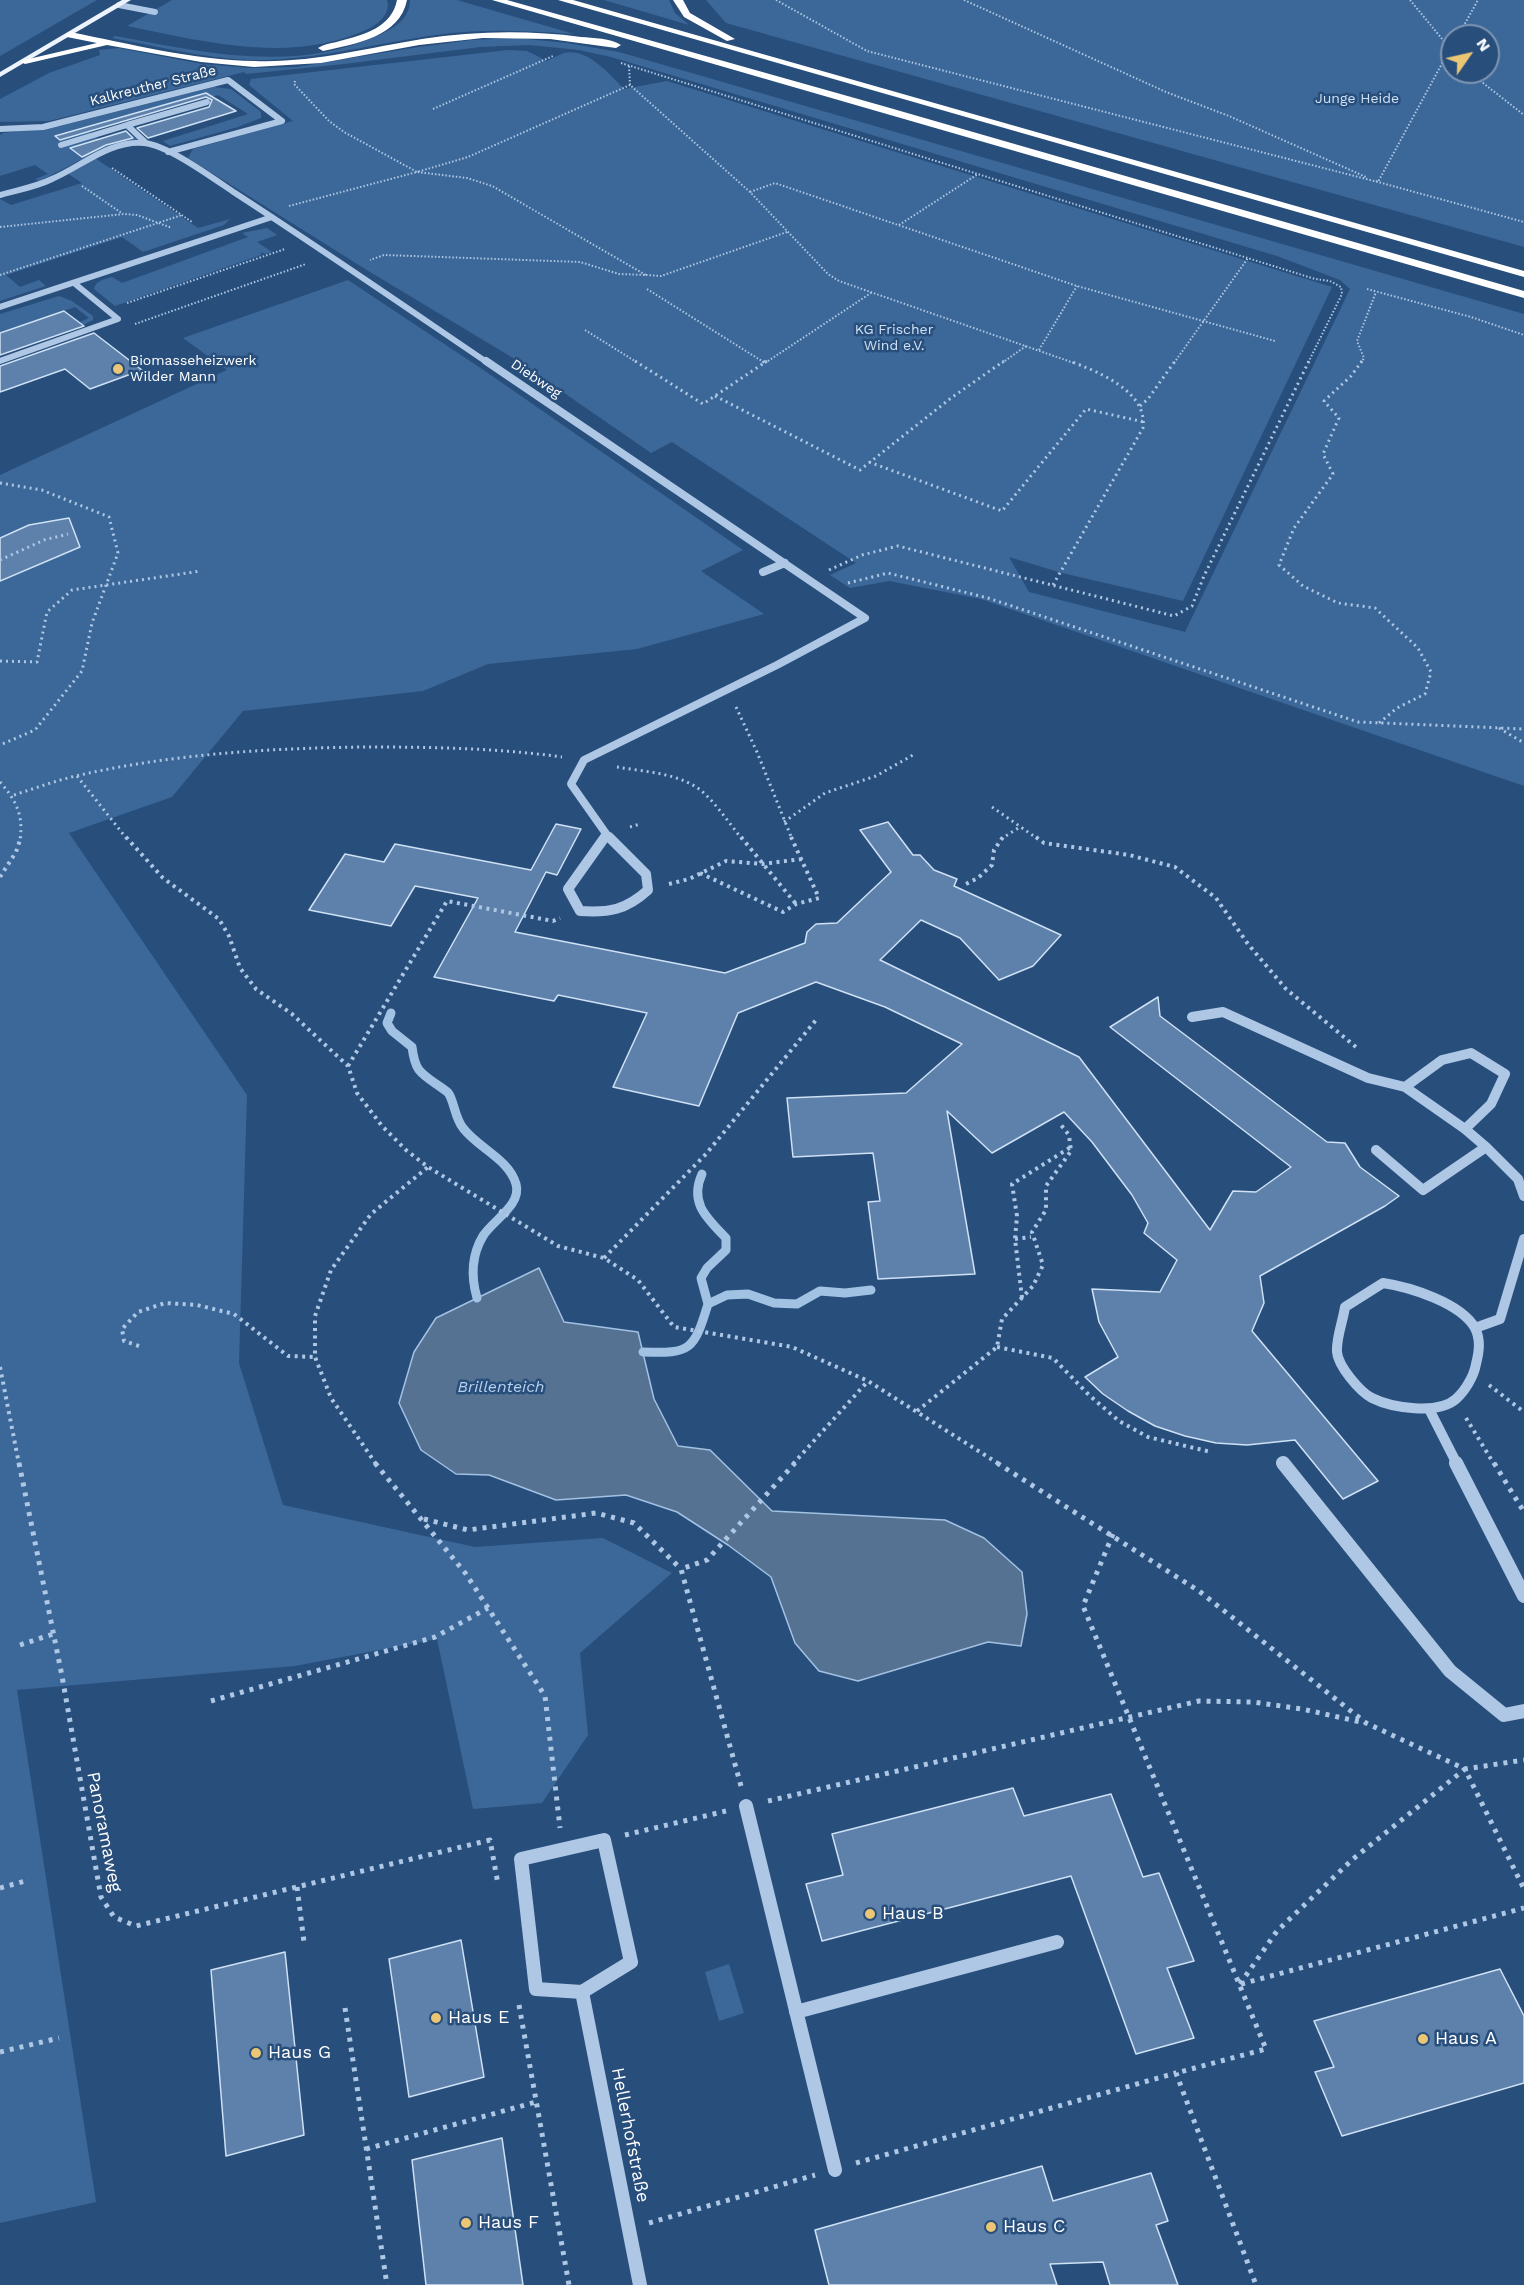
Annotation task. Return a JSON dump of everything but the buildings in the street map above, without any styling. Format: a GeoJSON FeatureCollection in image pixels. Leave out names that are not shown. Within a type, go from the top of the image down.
{"type":"FeatureCollection","features":[{"type":"Feature","properties":{"kind":"highway"},"geometry":{"type":"LineString","coordinates":[[310,50],[338,45],[379,31],[393,22],[399,14],[402,0]]}},
{"type":"Feature","properties":{"kind":"highway"},"geometry":{"type":"LineString","coordinates":[[496,0],[880,108],[1524,296]]}},
{"type":"Feature","properties":{"kind":"highway"},"geometry":{"type":"LineString","coordinates":[[563,0],[1524,274]]}},
{"type":"Feature","properties":{"kind":"highway"},"geometry":{"type":"LineString","coordinates":[[678,0],[687,15],[700,24],[778,61]]}},
{"type":"Feature","properties":{"kind":"highway"},"geometry":{"type":"LineString","coordinates":[[84,26],[100,29]]}},
{"type":"Feature","properties":{"kind":"highway"},"geometry":{"type":"LineString","coordinates":[[70,35],[211,61],[246,64],[313,62],[473,36],[556,36],[612,44],[732,68]]}},
{"type":"Feature","properties":{"kind":"highway"},"geometry":{"type":"LineString","coordinates":[[25,60],[116,44]]}},
{"type":"Feature","properties":{"kind":"main road"},"geometry":{"type":"LineString","coordinates":[[0,75],[127,0]]}},
{"type":"Feature","properties":{"kind":"street"},"geometry":{"type":"LineString","coordinates":[[119,5],[155,12]]}},
{"type":"Feature","properties":{"kind":"street","name":"Kalkreuther Straße"},"geometry":{"type":"LineString","coordinates":[[0,127],[43,127],[228,80],[282,121],[168,152]]}},
{"type":"Feature","properties":{"kind":"street"},"geometry":{"type":"LineString","coordinates":[[61,145],[207,102]]}},
{"type":"Feature","properties":{"kind":"street"},"geometry":{"type":"LineString","coordinates":[[127,125],[146,143],[168,152],[268,215]]}},
{"type":"Feature","properties":{"kind":"street"},"geometry":{"type":"LineString","coordinates":[[0,195],[52,180],[95,156],[128,144],[146,143]]}},
{"type":"Feature","properties":{"kind":"street"},"geometry":{"type":"LineString","coordinates":[[0,307],[268,215]]}},
{"type":"Feature","properties":{"kind":"street","name":"Diebweg"},"geometry":{"type":"LineString","coordinates":[[268,215],[865,618],[728,690]]}},
{"type":"Feature","properties":{"kind":"street"},"geometry":{"type":"LineString","coordinates":[[74,283],[118,319]]}},
{"type":"Feature","properties":{"kind":"street"},"geometry":{"type":"LineString","coordinates":[[0,361],[118,319]]}},
{"type":"Feature","properties":{"kind":"street"},"geometry":{"type":"LineString","coordinates":[[763,572],[785,563]]}},
{"type":"Feature","properties":{"kind":"street"},"geometry":{"type":"LineString","coordinates":[[607,835],[568,889],[580,911],[610,914],[636,902],[648,890],[646,874],[607,835],[571,784],[584,760],[728,690]]}},
{"type":"Feature","properties":{"kind":"street"},"geometry":{"type":"LineString","coordinates":[[1192,1017],[1223,1012],[1368,1078],[1405,1087],[1465,1129],[1486,1147],[1518,1179],[1524,1196]]}},
{"type":"Feature","properties":{"kind":"street"},"geometry":{"type":"LineString","coordinates":[[1405,1087],[1442,1060],[1471,1053],[1505,1074],[1491,1104],[1465,1129]]}},
{"type":"Feature","properties":{"kind":"street"},"geometry":{"type":"LineString","coordinates":[[1376,1150],[1423,1190],[1486,1147]]}},
{"type":"Feature","properties":{"kind":"street"},"geometry":{"type":"LineString","coordinates":[[1475,1328],[1500,1318],[1524,1239]]}},
{"type":"Feature","properties":{"kind":"street"},"geometry":{"type":"LineString","coordinates":[[1383,1283],[1404,1286],[1457,1310],[1475,1328],[1480,1348],[1474,1374],[1455,1400],[1429,1409],[1401,1407],[1371,1398],[1348,1376],[1336,1353],[1339,1327],[1345,1307],[1383,1283]]}},
{"type":"Feature","properties":{"kind":"street"},"geometry":{"type":"LineString","coordinates":[[1429,1409],[1524,1596]]}},
{"type":"Feature","properties":{"kind":"street"},"geometry":{"type":"LineString","coordinates":[[1284,1463],[1450,1671],[1504,1715],[1524,1711]]}},
{"type":"Feature","properties":{"kind":"street"},"geometry":{"type":"LineString","coordinates":[[746,1806],[835,2169]]}},
{"type":"Feature","properties":{"kind":"street"},"geometry":{"type":"LineString","coordinates":[[604,1840],[631,1962],[582,1992],[536,1989],[521,1859],[604,1840]]}},
{"type":"Feature","properties":{"kind":"street"},"geometry":{"type":"LineString","coordinates":[[796,2012],[1057,1942]]}},
{"type":"Feature","properties":{"kind":"street","name":"Hellerhofstraße"},"geometry":{"type":"LineString","coordinates":[[582,1992],[640,2285]]}},
{"type":"Feature","properties":{"kind":"path"},"geometry":{"type":"LineString","coordinates":[[776,0],[867,51],[1378,182],[1524,222]]}},
{"type":"Feature","properties":{"kind":"path"},"geometry":{"type":"LineString","coordinates":[[964,0],[1166,92],[1229,116],[1378,182]]}},
{"type":"Feature","properties":{"kind":"path"},"geometry":{"type":"LineString","coordinates":[[1410,0],[1440,37]]}},
{"type":"Feature","properties":{"kind":"path"},"geometry":{"type":"LineString","coordinates":[[1465,24],[1478,0]]}},
{"type":"Feature","properties":{"kind":"path"},"geometry":{"type":"LineString","coordinates":[[434,109],[557,55]]}},
{"type":"Feature","properties":{"kind":"path"},"geometry":{"type":"LineString","coordinates":[[618,62],[1315,279],[1330,281],[1341,287],[1342,294],[1204,576],[1192,606],[1174,616],[898,546],[862,555],[809,579]]}},
{"type":"Feature","properties":{"kind":"path"},"geometry":{"type":"LineString","coordinates":[[629,65],[630,85],[750,192],[828,274],[839,281],[1026,346],[1106,378],[1127,392],[1140,406],[1144,422],[1143,429],[1053,585]]}},
{"type":"Feature","properties":{"kind":"path"},"geometry":{"type":"LineString","coordinates":[[1378,182],[1440,70]]}},
{"type":"Feature","properties":{"kind":"path"},"geometry":{"type":"LineString","coordinates":[[296,72],[294,84],[329,121],[353,138],[371,145],[392,160],[417,172],[467,178],[492,186],[646,275]]}},
{"type":"Feature","properties":{"kind":"path"},"geometry":{"type":"LineString","coordinates":[[1484,84],[1524,115]]}},
{"type":"Feature","properties":{"kind":"path"},"geometry":{"type":"LineString","coordinates":[[268,215],[468,157],[630,85]]}},
{"type":"Feature","properties":{"kind":"path"},"geometry":{"type":"LineString","coordinates":[[95,156],[211,235]]}},
{"type":"Feature","properties":{"kind":"path"},"geometry":{"type":"LineString","coordinates":[[64,173],[124,214]]}},
{"type":"Feature","properties":{"kind":"path"},"geometry":{"type":"LineString","coordinates":[[898,225],[978,174]]}},
{"type":"Feature","properties":{"kind":"path"},"geometry":{"type":"LineString","coordinates":[[750,192],[775,183],[1077,286],[1275,341]]}},
{"type":"Feature","properties":{"kind":"path"},"geometry":{"type":"LineString","coordinates":[[0,226],[124,214],[137,215],[171,228],[211,235]]}},
{"type":"Feature","properties":{"kind":"path"},"geometry":{"type":"LineString","coordinates":[[0,275],[182,215]]}},
{"type":"Feature","properties":{"kind":"path"},"geometry":{"type":"LineString","coordinates":[[346,267],[384,255],[580,262],[619,274],[661,276],[788,232]]}},
{"type":"Feature","properties":{"kind":"path"},"geometry":{"type":"LineString","coordinates":[[106,310],[307,241]]}},
{"type":"Feature","properties":{"kind":"path"},"geometry":{"type":"LineString","coordinates":[[118,319],[129,326],[330,256]]}},
{"type":"Feature","properties":{"kind":"path"},"geometry":{"type":"LineString","coordinates":[[1140,406],[1148,399],[1248,258]]}},
{"type":"Feature","properties":{"kind":"path"},"geometry":{"type":"LineString","coordinates":[[1039,351],[1077,286]]}},
{"type":"Feature","properties":{"kind":"path"},"geometry":{"type":"LineString","coordinates":[[648,289],[765,363]]}},
{"type":"Feature","properties":{"kind":"path"},"geometry":{"type":"LineString","coordinates":[[1367,289],[1471,317],[1524,335]]}},
{"type":"Feature","properties":{"kind":"path"},"geometry":{"type":"LineString","coordinates":[[585,330],[703,404],[872,292]]}},
{"type":"Feature","properties":{"kind":"path"},"geometry":{"type":"LineString","coordinates":[[1376,292],[1357,341],[1364,358],[1356,374],[1338,386],[1324,401],[1339,418],[1323,454],[1333,474],[1294,528],[1279,565],[1303,586],[1338,603],[1375,608],[1418,648],[1431,672],[1425,694],[1397,708],[1379,723]]}},
{"type":"Feature","properties":{"kind":"path"},"geometry":{"type":"LineString","coordinates":[[715,396],[860,470],[951,398],[1026,346]]}},
{"type":"Feature","properties":{"kind":"path"},"geometry":{"type":"LineString","coordinates":[[869,462],[1002,511],[1086,409],[1144,422]]}},
{"type":"Feature","properties":{"kind":"path"},"geometry":{"type":"LineString","coordinates":[[0,483],[42,490],[109,518],[118,553],[92,623],[82,671],[35,730],[0,745]]}},
{"type":"Feature","properties":{"kind":"path"},"geometry":{"type":"LineString","coordinates":[[0,560],[44,540],[68,534]]}},
{"type":"Feature","properties":{"kind":"path"},"geometry":{"type":"LineString","coordinates":[[0,661],[37,662],[47,612],[72,590],[201,571]]}},
{"type":"Feature","properties":{"kind":"path"},"geometry":{"type":"LineString","coordinates":[[826,590],[888,573],[988,598],[1358,722],[1524,729]]}},
{"type":"Feature","properties":{"kind":"path"},"geometry":{"type":"LineString","coordinates":[[700,873],[783,912],[796,904],[819,898],[728,690]]}},
{"type":"Feature","properties":{"kind":"path"},"geometry":{"type":"LineString","coordinates":[[1497,727],[1524,743]]}},
{"type":"Feature","properties":{"kind":"path"},"geometry":{"type":"LineString","coordinates":[[14,795],[76,776],[173,758],[253,751],[345,747],[467,748],[532,752],[673,778],[694,785],[705,794],[796,904]]}},
{"type":"Feature","properties":{"kind":"path"},"geometry":{"type":"LineString","coordinates":[[784,822],[804,805],[825,793],[876,776],[913,755]]}},
{"type":"Feature","properties":{"kind":"path"},"geometry":{"type":"LineString","coordinates":[[76,776],[163,878],[219,919],[229,936],[240,968],[256,989],[292,1014],[348,1066],[357,1093],[382,1126],[406,1150],[428,1167],[558,1246],[604,1258],[638,1280],[674,1327],[792,1347],[868,1381],[1042,1492],[1113,1534],[1199,1591],[1366,1723]]}},
{"type":"Feature","properties":{"kind":"path"},"geometry":{"type":"LineString","coordinates":[[0,782],[14,795],[19,806],[22,832],[19,849],[0,877]]}},
{"type":"Feature","properties":{"kind":"path"},"geometry":{"type":"LineString","coordinates":[[992,807],[1044,843],[1129,855],[1175,867],[1216,897],[1248,944],[1286,989],[1359,1049]]}},
{"type":"Feature","properties":{"kind":"path"},"geometry":{"type":"LineString","coordinates":[[966,884],[978,878],[992,865],[992,851],[996,841],[1020,827]]}},
{"type":"Feature","properties":{"kind":"path"},"geometry":{"type":"LineString","coordinates":[[648,890],[689,879],[726,861],[762,864],[802,859]]}},
{"type":"Feature","properties":{"kind":"path"},"geometry":{"type":"LineString","coordinates":[[348,1066],[447,901],[554,921],[580,911]]}},
{"type":"Feature","properties":{"kind":"path"},"geometry":{"type":"LineString","coordinates":[[604,1258],[706,1154],[816,1020]]}},
{"type":"Feature","properties":{"kind":"path"},"geometry":{"type":"LineString","coordinates":[[917,1411],[997,1347],[1002,1319],[1033,1286],[1043,1265],[1030,1237],[1033,1225],[1046,1210],[1044,1189],[1051,1176],[1067,1162],[1072,1147],[1069,1133],[1061,1125]]}},
{"type":"Feature","properties":{"kind":"path"},"geometry":{"type":"LineString","coordinates":[[1022,1298],[1015,1239],[1017,1216],[1012,1184],[1072,1147]]}},
{"type":"Feature","properties":{"kind":"path"},"geometry":{"type":"LineString","coordinates":[[428,1167],[371,1214],[331,1270],[315,1316],[315,1357],[331,1398],[373,1460],[466,1574],[546,1696],[562,1850]]}},
{"type":"Feature","properties":{"kind":"path"},"geometry":{"type":"LineString","coordinates":[[1015,1239],[1030,1237]]}},
{"type":"Feature","properties":{"kind":"path"},"geometry":{"type":"LineString","coordinates":[[139,1346],[124,1341],[122,1329],[138,1312],[165,1303],[197,1305],[234,1314],[288,1356],[315,1357]]}},
{"type":"Feature","properties":{"kind":"path"},"geometry":{"type":"LineString","coordinates":[[997,1347],[1053,1358],[1089,1395],[1119,1421],[1148,1437],[1211,1452]]}},
{"type":"Feature","properties":{"kind":"path","name":"Panoramaweg"},"geometry":{"type":"LineString","coordinates":[[0,1367],[53,1634],[101,1897],[107,1912],[118,1922],[136,1926],[490,1840],[498,1886],[524,1881]]}},
{"type":"Feature","properties":{"kind":"path"},"geometry":{"type":"LineString","coordinates":[[1474,1374],[1524,1412]]}},
{"type":"Feature","properties":{"kind":"path"},"geometry":{"type":"LineString","coordinates":[[681,1569],[707,1560],[868,1381]]}},
{"type":"Feature","properties":{"kind":"path"},"geometry":{"type":"LineString","coordinates":[[1455,1400],[1524,1512]]}},
{"type":"Feature","properties":{"kind":"path"},"geometry":{"type":"LineString","coordinates":[[423,1519],[468,1530],[596,1513],[634,1523],[681,1569],[746,1806]]}},
{"type":"Feature","properties":{"kind":"path"},"geometry":{"type":"LineString","coordinates":[[629,2229],[1266,2049],[1083,1606],[1113,1534]]}},
{"type":"Feature","properties":{"kind":"path"},"geometry":{"type":"LineString","coordinates":[[211,1701],[435,1637],[488,1608]]}},
{"type":"Feature","properties":{"kind":"path"},"geometry":{"type":"LineString","coordinates":[[20,1645],[53,1634]]}},
{"type":"Feature","properties":{"kind":"path"},"geometry":{"type":"LineString","coordinates":[[604,1840],[1199,1701],[1253,1702],[1302,1709],[1366,1723],[1465,1769],[1524,1888]]}},
{"type":"Feature","properties":{"kind":"path"},"geometry":{"type":"LineString","coordinates":[[1239,1984],[1277,1930],[1353,1858],[1465,1769],[1524,1760]]}},
{"type":"Feature","properties":{"kind":"path"},"geometry":{"type":"LineString","coordinates":[[0,1888],[29,1880]]}},
{"type":"Feature","properties":{"kind":"path"},"geometry":{"type":"LineString","coordinates":[[297,1887],[304,1942]]}},
{"type":"Feature","properties":{"kind":"path"},"geometry":{"type":"LineString","coordinates":[[1239,1984],[1524,1908]]}},
{"type":"Feature","properties":{"kind":"path"},"geometry":{"type":"LineString","coordinates":[[518,2000],[569,2285]]}},
{"type":"Feature","properties":{"kind":"path"},"geometry":{"type":"LineString","coordinates":[[345,2008],[387,2285]]}},
{"type":"Feature","properties":{"kind":"path"},"geometry":{"type":"LineString","coordinates":[[0,2052],[59,2038]]}},
{"type":"Feature","properties":{"kind":"path"},"geometry":{"type":"LineString","coordinates":[[1176,2073],[1256,2285]]}},
{"type":"Feature","properties":{"kind":"path"},"geometry":{"type":"LineString","coordinates":[[366,2149],[536,2102]]}},
{"type":"Feature","properties":{"kind":"green space"},"geometry":{"type":"Polygon","coordinates":[[[0,0],[97,0],[0,56],[0,0]]]}},
{"type":"Feature","properties":{"kind":"green space"},"geometry":{"type":"Polygon","coordinates":[[[172,0],[387,0],[388,4],[384,17],[370,28],[341,39],[311,46],[249,47],[127,26],[172,0]]]}},
{"type":"Feature","properties":{"kind":"green space"},"geometry":{"type":"Polygon","coordinates":[[[410,0],[457,0],[574,34],[512,31],[451,33],[312,56],[265,60],[207,56],[112,38],[115,36],[214,53],[248,56],[281,57],[314,54],[347,47],[391,29],[404,17],[410,0]]]}},
{"type":"Feature","properties":{"kind":"green space"},"geometry":{"type":"Polygon","coordinates":[[[604,0],[669,0],[675,13],[689,25],[604,0]]]}},
{"type":"Feature","properties":{"kind":"green space","name":"Junge Heide"},"geometry":{"type":"Polygon","coordinates":[[[706,0],[1524,0],[1524,247],[726,23],[706,0]]]}},
{"type":"Feature","properties":{"kind":"green space","name":"KG Frischer Wind e.V."},"geometry":{"type":"Polygon","coordinates":[[[516,38],[567,43],[619,52],[1524,314],[1524,786],[981,599],[889,581],[850,588],[830,575],[856,563],[672,442],[651,453],[518,361],[188,158],[193,149],[293,121],[249,85],[251,79],[508,50],[527,51],[547,61],[564,53],[573,52],[590,58],[624,89],[667,81],[1332,287],[1183,601],[1062,573],[1009,557],[1029,592],[1185,632],[1350,289],[1340,280],[1277,256],[611,57],[579,50],[529,45],[480,47],[344,64],[246,74],[244,72],[49,121],[0,122],[0,99],[49,73],[100,55],[99,50],[119,48],[202,64],[250,68],[297,67],[472,40],[516,38]]]}},
{"type":"Feature","properties":{"kind":"green space"},"geometry":{"type":"Polygon","coordinates":[[[214,87],[231,89],[261,112],[261,118],[238,127],[170,146],[163,141],[248,114],[218,95],[212,97],[206,93],[55,135],[61,140],[89,132],[103,142],[117,137],[112,134],[123,133],[138,140],[88,156],[40,181],[35,179],[48,174],[35,165],[0,176],[0,135],[3,133],[64,125],[214,87]]]}},
{"type":"Feature","properties":{"kind":"green space"},"geometry":{"type":"Polygon","coordinates":[[[95,158],[198,228],[230,219],[224,225],[143,252],[122,237],[6,275],[20,287],[39,280],[46,286],[0,301],[0,199],[11,205],[82,183],[67,173],[95,158]]]}},
{"type":"Feature","properties":{"kind":"green space"},"geometry":{"type":"Polygon","coordinates":[[[267,228],[277,235],[257,242],[272,252],[265,254],[261,252],[261,255],[115,306],[94,289],[98,282],[103,280],[112,277],[122,283],[248,237],[242,233],[267,228]]]}},
{"type":"Feature","properties":{"kind":"green space"},"geometry":{"type":"Polygon","coordinates":[[[348,280],[485,371],[743,550],[701,571],[764,614],[637,649],[488,664],[423,691],[243,711],[172,797],[69,833],[247,1095],[239,1363],[283,1505],[475,1547],[603,1538],[672,1573],[580,1653],[588,1735],[542,1803],[473,1809],[437,1639],[295,1666],[17,1690],[96,2202],[0,2223],[0,475],[227,370],[183,338],[348,280]]]}},
{"type":"Feature","properties":{"kind":"green space"},"geometry":{"type":"Polygon","coordinates":[[[59,296],[72,301],[93,316],[93,320],[83,325],[80,322],[89,318],[75,307],[0,333],[0,314],[59,296]]]}},
{"type":"Feature","properties":{"kind":"green space"},"geometry":{"type":"Polygon","coordinates":[[[729,1964],[744,2013],[719,2021],[705,1972],[729,1964]]]}},
{"type":"Feature","properties":{"kind":"water","name":"Brillenteich"},"geometry":{"type":"Polygon","coordinates":[[[539,1268],[564,1322],[638,1332],[654,1399],[678,1446],[710,1450],[772,1511],[945,1520],[984,1538],[1022,1572],[1027,1614],[1021,1646],[988,1642],[858,1681],[819,1671],[795,1643],[771,1577],[728,1545],[677,1512],[626,1495],[556,1500],[489,1475],[456,1474],[421,1450],[399,1403],[414,1352],[436,1318],[539,1268]]]}},
{"type":"Feature","properties":{"kind":"waterway"},"geometry":{"type":"LineString","coordinates":[[391,1013],[387,1023],[392,1031],[412,1047],[420,1071],[448,1093],[463,1128],[507,1168],[516,1184],[515,1199],[483,1236],[476,1251],[473,1274],[477,1298]]}},
{"type":"Feature","properties":{"kind":"waterway"},"geometry":{"type":"LineString","coordinates":[[702,1174],[698,1193],[699,1202],[707,1217],[726,1238],[726,1250],[707,1268],[701,1278],[708,1304]]}},
{"type":"Feature","properties":{"kind":"waterway"},"geometry":{"type":"LineString","coordinates":[[708,1304],[727,1295],[748,1294],[774,1303],[797,1304],[820,1291],[845,1293],[871,1290]]}},
{"type":"Feature","properties":{"kind":"waterway"},"geometry":{"type":"LineString","coordinates":[[643,1352],[671,1352],[688,1346],[699,1331],[708,1304]]}},
{"type":"Feature","properties":{"kind":"place","name":"Biomasseheizwerk Wilder Mann"},"geometry":{"type":"Point","coordinates":[118,369]}},
{"type":"Feature","properties":{"kind":"place","name":"Haus B"},"geometry":{"type":"Point","coordinates":[870,1914]}},
{"type":"Feature","properties":{"kind":"place","name":"Haus E"},"geometry":{"type":"Point","coordinates":[436,2018]}},
{"type":"Feature","properties":{"kind":"place","name":"Haus A"},"geometry":{"type":"Point","coordinates":[1423,2039]}},
{"type":"Feature","properties":{"kind":"place","name":"Haus G"},"geometry":{"type":"Point","coordinates":[256,2053]}},
{"type":"Feature","properties":{"kind":"place","name":"Haus F"},"geometry":{"type":"Point","coordinates":[466,2223]}},
{"type":"Feature","properties":{"kind":"place","name":"Haus C"},"geometry":{"type":"Point","coordinates":[991,2227]}}]}
